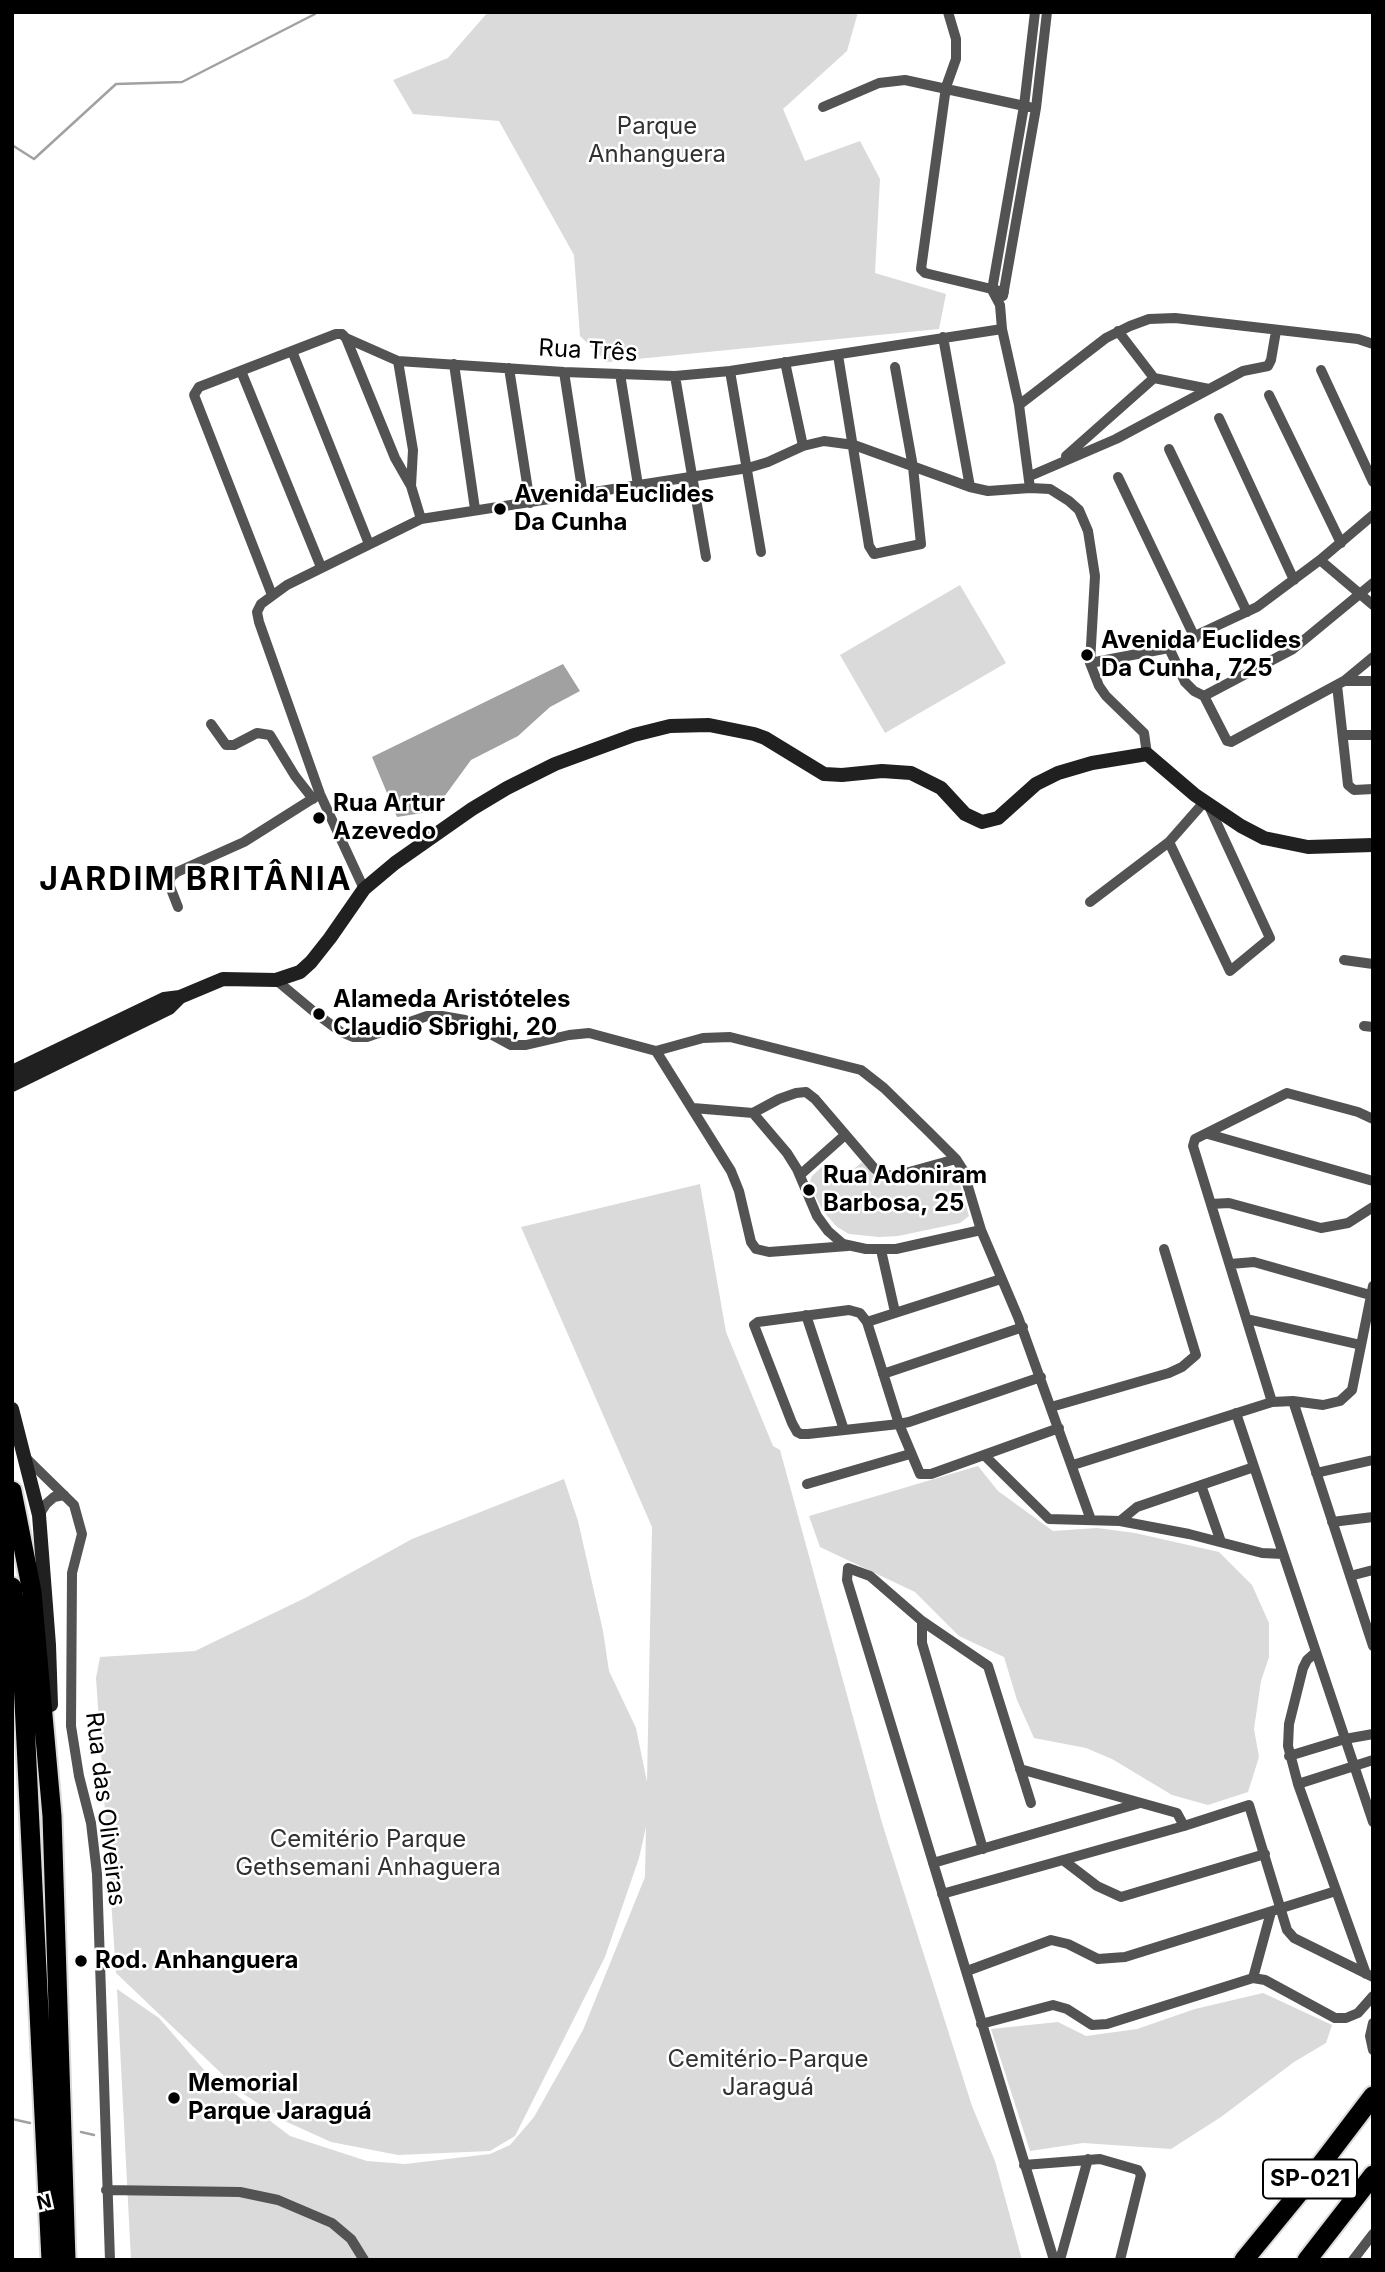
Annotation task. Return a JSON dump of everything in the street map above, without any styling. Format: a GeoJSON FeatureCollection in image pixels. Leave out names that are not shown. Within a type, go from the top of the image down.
{"type":"FeatureCollection","features":[{"type":"Feature","properties":{"kind":"highway"},"geometry":{"type":"LineString","coordinates":[[12,1491],[32,1592],[51,1796],[66,2260]]}},
{"type":"Feature","properties":{"kind":"highway"},"geometry":{"type":"LineString","coordinates":[[12,1587],[22,1660],[51,2260]]}},
{"type":"Feature","properties":{"kind":"highway","name":"SP-021"},"geometry":{"type":"LineString","coordinates":[[1244,2260],[1373,2096]]}},
{"type":"Feature","properties":{"kind":"highway","name":"SP-021"},"geometry":{"type":"LineString","coordinates":[[1307,2260],[1373,2175]]}},
{"type":"Feature","properties":{"kind":"main road"},"geometry":{"type":"LineString","coordinates":[[12,1072],[164,999],[180,997],[223,979],[276,981],[300,972],[311,962],[364,889],[420,845],[507,788],[555,764],[634,735],[670,726],[709,725],[754,734],[824,774],[882,771],[911,773],[941,788],[965,814],[982,822],[998,818],[1036,784],[1047,778],[1092,763],[1147,754],[1206,802],[1265,838],[1307,848],[1373,845]]}},
{"type":"Feature","properties":{"kind":"main road"},"geometry":{"type":"LineString","coordinates":[[12,1085],[169,1008],[180,997]]}},
{"type":"Feature","properties":{"kind":"main road"},"geometry":{"type":"LineString","coordinates":[[12,1409],[39,1515],[49,1644],[51,1796]]}},
{"type":"Feature","properties":{"kind":"street"},"geometry":{"type":"LineString","coordinates":[[948,12],[957,48],[956,59],[946,87],[921,269],[925,273],[1004,292]]}},
{"type":"Feature","properties":{"kind":"street"},"geometry":{"type":"LineString","coordinates":[[1023,12],[1032,28],[1045,32]]}},
{"type":"Feature","properties":{"kind":"street"},"geometry":{"type":"LineString","coordinates":[[1030,107],[1032,28],[1035,12]]}},
{"type":"Feature","properties":{"kind":"street"},"geometry":{"type":"LineString","coordinates":[[1030,488],[1019,405],[1002,329],[1000,305],[1004,292],[1015,197],[1048,12]]}},
{"type":"Feature","properties":{"kind":"street"},"geometry":{"type":"LineString","coordinates":[[823,107],[879,83],[905,80],[1030,107]]}},
{"type":"Feature","properties":{"kind":"street"},"geometry":{"type":"LineString","coordinates":[[1000,305],[992,290],[1015,197]]}},
{"type":"Feature","properties":{"kind":"street"},"geometry":{"type":"LineString","coordinates":[[1019,405],[1118,331],[1149,319],[1170,317],[1373,344]]}},
{"type":"Feature","properties":{"kind":"street","name":"Rua Três"},"geometry":{"type":"LineString","coordinates":[[346,338],[398,361],[675,376],[730,371],[1002,329]]}},
{"type":"Feature","properties":{"kind":"street"},"geometry":{"type":"LineString","coordinates":[[1118,331],[1154,378],[1209,389]]}},
{"type":"Feature","properties":{"kind":"street"},"geometry":{"type":"LineString","coordinates":[[1030,476],[1061,460],[1116,439],[1243,371],[1269,365],[1276,331]]}},
{"type":"Feature","properties":{"kind":"street"},"geometry":{"type":"LineString","coordinates":[[272,595],[194,399],[195,390],[199,387],[342,334],[346,338],[395,458],[411,486],[421,520]]}},
{"type":"Feature","properties":{"kind":"street"},"geometry":{"type":"LineString","coordinates":[[943,337],[970,487]]}},
{"type":"Feature","properties":{"kind":"street"},"geometry":{"type":"LineString","coordinates":[[292,351],[369,544]]}},
{"type":"Feature","properties":{"kind":"street"},"geometry":{"type":"LineString","coordinates":[[838,355],[872,553],[921,544],[912,467],[895,367]]}},
{"type":"Feature","properties":{"kind":"street"},"geometry":{"type":"LineString","coordinates":[[398,361],[413,450],[411,486]]}},
{"type":"Feature","properties":{"kind":"street"},"geometry":{"type":"LineString","coordinates":[[785,362],[803,446]]}},
{"type":"Feature","properties":{"kind":"street"},"geometry":{"type":"LineString","coordinates":[[454,364],[475,509]]}},
{"type":"Feature","properties":{"kind":"street"},"geometry":{"type":"LineString","coordinates":[[509,368],[530,503]]}},
{"type":"Feature","properties":{"kind":"street"},"geometry":{"type":"LineString","coordinates":[[1321,370],[1373,482]]}},
{"type":"Feature","properties":{"kind":"street"},"geometry":{"type":"LineString","coordinates":[[240,371],[321,567]]}},
{"type":"Feature","properties":{"kind":"street"},"geometry":{"type":"LineString","coordinates":[[730,371],[761,552]]}},
{"type":"Feature","properties":{"kind":"street"},"geometry":{"type":"LineString","coordinates":[[564,372],[583,495]]}},
{"type":"Feature","properties":{"kind":"street"},"geometry":{"type":"LineString","coordinates":[[620,374],[638,485]]}},
{"type":"Feature","properties":{"kind":"street"},"geometry":{"type":"LineString","coordinates":[[675,376],[706,558]]}},
{"type":"Feature","properties":{"kind":"street"},"geometry":{"type":"LineString","coordinates":[[1061,460],[1154,378]]}},
{"type":"Feature","properties":{"kind":"street"},"geometry":{"type":"LineString","coordinates":[[1269,395],[1341,543]]}},
{"type":"Feature","properties":{"kind":"street"},"geometry":{"type":"LineString","coordinates":[[1219,418],[1294,580]]}},
{"type":"Feature","properties":{"kind":"street"},"geometry":{"type":"LineString","coordinates":[[364,889],[317,796],[258,622],[257,612],[261,604],[321,567],[421,520],[475,509],[530,503],[748,468],[768,463],[803,446],[824,442],[854,445],[970,487],[988,491],[1050,489],[1069,500],[1079,510],[1088,531],[1096,595],[1090,663],[1106,696],[1144,733],[1147,754]]}},
{"type":"Feature","properties":{"kind":"street"},"geometry":{"type":"LineString","coordinates":[[1169,449],[1247,612]]}},
{"type":"Feature","properties":{"kind":"street"},"geometry":{"type":"LineString","coordinates":[[1118,477],[1195,638]]}},
{"type":"Feature","properties":{"kind":"street"},"geometry":{"type":"LineString","coordinates":[[1090,663],[1170,648],[1247,612],[1264,603],[1320,560],[1373,515]]}},
{"type":"Feature","properties":{"kind":"street"},"geometry":{"type":"LineString","coordinates":[[1320,560],[1373,605]]}},
{"type":"Feature","properties":{"kind":"street"},"geometry":{"type":"LineString","coordinates":[[1204,696],[1293,649],[1373,583]]}},
{"type":"Feature","properties":{"kind":"street"},"geometry":{"type":"LineString","coordinates":[[1170,648],[1185,682],[1204,696],[1227,741],[1231,742],[1341,683],[1373,657]]}},
{"type":"Feature","properties":{"kind":"street"},"geometry":{"type":"LineString","coordinates":[[1341,683],[1373,681]]}},
{"type":"Feature","properties":{"kind":"street"},"geometry":{"type":"LineString","coordinates":[[1341,683],[1348,785],[1354,790],[1373,789]]}},
{"type":"Feature","properties":{"kind":"street"},"geometry":{"type":"LineString","coordinates":[[211,724],[226,745],[233,745],[257,733],[270,735],[295,776],[317,796]]}},
{"type":"Feature","properties":{"kind":"street"},"geometry":{"type":"LineString","coordinates":[[1343,735],[1373,735]]}},
{"type":"Feature","properties":{"kind":"street"},"geometry":{"type":"LineString","coordinates":[[178,907],[169,884],[171,877],[177,872],[244,842],[317,796]]}},
{"type":"Feature","properties":{"kind":"street"},"geometry":{"type":"LineString","coordinates":[[1090,902],[1169,842],[1206,802],[1270,938],[1230,971],[1169,842]]}},
{"type":"Feature","properties":{"kind":"street"},"geometry":{"type":"LineString","coordinates":[[1344,960],[1373,964]]}},
{"type":"Feature","properties":{"kind":"street"},"geometry":{"type":"LineString","coordinates":[[276,981],[318,1016],[353,1037],[375,1035],[427,1016],[442,1016],[465,1020],[511,1045],[526,1045],[589,1033],[656,1051],[703,1038],[730,1037],[861,1070],[884,1088],[956,1159],[963,1170],[981,1230],[1023,1328],[1091,1520]]}},
{"type":"Feature","properties":{"kind":"street"},"geometry":{"type":"LineString","coordinates":[[656,1051],[735,1180],[751,1242],[756,1249],[769,1252],[848,1246],[881,1250],[981,1230]]}},
{"type":"Feature","properties":{"kind":"street"},"geometry":{"type":"LineString","coordinates":[[693,1108],[752,1113],[788,1096],[806,1093],[815,1098],[874,1168],[884,1176],[902,1174],[956,1159]]}},
{"type":"Feature","properties":{"kind":"street"},"geometry":{"type":"LineString","coordinates":[[1272,1402],[1193,1146],[1195,1139],[1287,1093],[1358,1112],[1373,1119]]}},
{"type":"Feature","properties":{"kind":"street"},"geometry":{"type":"LineString","coordinates":[[752,1113],[787,1153],[800,1175],[817,1216],[833,1236],[848,1246]]}},
{"type":"Feature","properties":{"kind":"street"},"geometry":{"type":"LineString","coordinates":[[1208,1134],[1373,1181]]}},
{"type":"Feature","properties":{"kind":"street"},"geometry":{"type":"LineString","coordinates":[[800,1175],[845,1135]]}},
{"type":"Feature","properties":{"kind":"street"},"geometry":{"type":"LineString","coordinates":[[1211,1204],[1229,1203],[1321,1228],[1348,1223],[1373,1207]]}},
{"type":"Feature","properties":{"kind":"street"},"geometry":{"type":"LineString","coordinates":[[1051,1407],[1169,1373],[1182,1367],[1196,1355],[1164,1249]]}},
{"type":"Feature","properties":{"kind":"street"},"geometry":{"type":"LineString","coordinates":[[881,1250],[895,1311]]}},
{"type":"Feature","properties":{"kind":"street"},"geometry":{"type":"LineString","coordinates":[[1073,1465],[1272,1402],[1293,1401],[1329,1405],[1345,1398],[1352,1390],[1371,1291],[1254,1262],[1230,1264]]}},
{"type":"Feature","properties":{"kind":"street"},"geometry":{"type":"LineString","coordinates":[[867,1322],[1001,1279]]}},
{"type":"Feature","properties":{"kind":"street"},"geometry":{"type":"LineString","coordinates":[[1041,1377],[928,1417],[899,1424],[801,1434],[794,1429],[754,1327],[756,1322],[806,1315],[853,1310],[860,1313],[867,1322],[899,1424],[920,1474],[931,1474],[1059,1429]]}},
{"type":"Feature","properties":{"kind":"street"},"geometry":{"type":"LineString","coordinates":[[806,1315],[844,1430]]}},
{"type":"Feature","properties":{"kind":"street"},"geometry":{"type":"LineString","coordinates":[[1247,1319],[1361,1345]]}},
{"type":"Feature","properties":{"kind":"street"},"geometry":{"type":"LineString","coordinates":[[883,1374],[1023,1328]]}},
{"type":"Feature","properties":{"kind":"street"},"geometry":{"type":"LineString","coordinates":[[1293,1401],[1373,1646]]}},
{"type":"Feature","properties":{"kind":"street"},"geometry":{"type":"LineString","coordinates":[[1236,1413],[1373,1822]]}},
{"type":"Feature","properties":{"kind":"street"},"geometry":{"type":"LineString","coordinates":[[807,1484],[910,1454]]}},
{"type":"Feature","properties":{"kind":"street"},"geometry":{"type":"LineString","coordinates":[[984,1455],[1049,1519],[1120,1521],[1166,1529],[1262,1553],[1283,1554]]}},
{"type":"Feature","properties":{"kind":"street"},"geometry":{"type":"LineString","coordinates":[[26,1458],[65,1495]]}},
{"type":"Feature","properties":{"kind":"street"},"geometry":{"type":"LineString","coordinates":[[1316,1473],[1373,1460]]}},
{"type":"Feature","properties":{"kind":"street"},"geometry":{"type":"LineString","coordinates":[[1120,1521],[1137,1507],[1254,1467]]}},
{"type":"Feature","properties":{"kind":"street"},"geometry":{"type":"LineString","coordinates":[[1201,1485],[1221,1542]]}},
{"type":"Feature","properties":{"kind":"street"},"geometry":{"type":"LineString","coordinates":[[39,1515],[54,1497],[65,1495]]}},
{"type":"Feature","properties":{"kind":"street","name":"Rua das Oliveiras"},"geometry":{"type":"LineString","coordinates":[[65,1495],[74,1505],[82,1534],[72,1583],[71,1726],[91,1823],[97,1874],[110,2260]]}},
{"type":"Feature","properties":{"kind":"street"},"geometry":{"type":"LineString","coordinates":[[1332,1522],[1373,1517]]}},
{"type":"Feature","properties":{"kind":"street"},"geometry":{"type":"LineString","coordinates":[[1031,1804],[988,1666],[922,1621],[870,1576],[848,1568],[847,1580],[1054,2260]]}},
{"type":"Feature","properties":{"kind":"street"},"geometry":{"type":"LineString","coordinates":[[1350,1576],[1373,1570]]}},
{"type":"Feature","properties":{"kind":"street"},"geometry":{"type":"LineString","coordinates":[[922,1621],[922,1643],[983,1849]]}},
{"type":"Feature","properties":{"kind":"street"},"geometry":{"type":"LineString","coordinates":[[1316,1652],[1303,1668],[1288,1730],[1290,1756],[1336,1891],[1369,1975]]}},
{"type":"Feature","properties":{"kind":"street"},"geometry":{"type":"LineString","coordinates":[[1290,1756],[1345,1738],[1373,1734]]}},
{"type":"Feature","properties":{"kind":"street"},"geometry":{"type":"LineString","coordinates":[[1298,1784],[1373,1760]]}},
{"type":"Feature","properties":{"kind":"street"},"geometry":{"type":"LineString","coordinates":[[1020,1769],[1177,1813],[1185,1826]]}},
{"type":"Feature","properties":{"kind":"street"},"geometry":{"type":"LineString","coordinates":[[933,1863],[1140,1803]]}},
{"type":"Feature","properties":{"kind":"street"},"geometry":{"type":"LineString","coordinates":[[942,1894],[1185,1826],[1250,1805],[1265,1854],[1275,1911],[1283,1924],[1294,1938],[1369,1975]]}},
{"type":"Feature","properties":{"kind":"street"},"geometry":{"type":"LineString","coordinates":[[1063,1860],[1097,1886],[1121,1897],[1265,1854]]}},
{"type":"Feature","properties":{"kind":"street"},"geometry":{"type":"LineString","coordinates":[[967,1971],[1051,1940],[1068,1944],[1098,1959],[1125,1957],[1336,1891]]}},
{"type":"Feature","properties":{"kind":"street"},"geometry":{"type":"LineString","coordinates":[[1253,1978],[1275,1911]]}},
{"type":"Feature","properties":{"kind":"street"},"geometry":{"type":"LineString","coordinates":[[981,2024],[1053,2005],[1092,2025],[1107,2024],[1253,1978],[1265,1980],[1335,2018],[1354,2015],[1373,1996]]}},
{"type":"Feature","properties":{"kind":"street"},"geometry":{"type":"LineString","coordinates":[[1373,2023],[1370,2040],[1373,2050]]}},
{"type":"Feature","properties":{"kind":"street"},"geometry":{"type":"LineString","coordinates":[[1024,2165],[1100,2159],[1138,2170],[1141,2175],[1120,2260]]}},
{"type":"Feature","properties":{"kind":"street"},"geometry":{"type":"LineString","coordinates":[[1060,2260],[1088,2160]]}},
{"type":"Feature","properties":{"kind":"street"},"geometry":{"type":"LineString","coordinates":[[106,2190],[240,2192],[278,2200],[332,2223],[351,2239],[364,2260]]}},
{"type":"Feature","properties":{"kind":"street"},"geometry":{"type":"LineString","coordinates":[[1353,2260],[1373,2234]]}},
{"type":"Feature","properties":{"kind":"green space","name":"Parque Anhanguera"},"geometry":{"type":"Polygon","coordinates":[[[488,12],[858,12],[847,51],[783,109],[805,161],[860,141],[880,179],[875,273],[946,294],[939,329],[607,362],[580,336],[574,255],[499,121],[413,114],[393,80],[448,58],[488,12]]]}},
{"type":"Feature","properties":{"kind":"green space"},"geometry":{"type":"Polygon","coordinates":[[[960,585],[1006,663],[885,733],[840,655],[960,585]]]}},
{"type":"Feature","properties":{"kind":"green space"},"geometry":{"type":"Polygon","coordinates":[[[827,1162],[842,1179],[862,1162],[877,1179],[886,1182],[951,1167],[958,1177],[969,1216],[960,1223],[898,1236],[849,1234],[837,1227],[823,1211],[809,1184],[812,1176],[827,1162]]]}},
{"type":"Feature","properties":{"kind":"green space"},"geometry":{"type":"Polygon","coordinates":[[[700,1184],[726,1332],[773,1446],[780,1450],[882,1823],[972,2106],[995,2161],[1022,2260],[131,2260],[117,1989],[159,2018],[205,2071],[290,2136],[367,2161],[405,2164],[490,2154],[510,2145],[534,2117],[583,2030],[645,1877],[646,1827],[639,1858],[605,1957],[515,2136],[490,2151],[398,2155],[331,2142],[287,2122],[242,2093],[116,1973],[96,1678],[100,1657],[195,1651],[305,1598],[412,1539],[564,1479],[578,1521],[603,1631],[609,1671],[636,1728],[647,1782],[652,1527],[521,1227],[700,1184]]]}},
{"type":"Feature","properties":{"kind":"green space"},"geometry":{"type":"Polygon","coordinates":[[[978,1466],[998,1491],[1053,1531],[1097,1528],[1135,1533],[1219,1552],[1252,1585],[1269,1623],[1269,1657],[1261,1681],[1254,1729],[1259,1757],[1248,1792],[1208,1805],[1172,1795],[1112,1759],[1086,1748],[1034,1738],[1017,1700],[1004,1657],[959,1636],[915,1592],[820,1547],[809,1516],[978,1466]]]}},
{"type":"Feature","properties":{"kind":"green space"},"geometry":{"type":"Polygon","coordinates":[[[1263,1993],[1332,2025],[1326,2043],[1294,2062],[1221,2117],[1171,2149],[1083,2143],[1030,2151],[991,2029],[1058,2022],[1086,2036],[1137,2029],[1195,2009],[1263,1993]]]}},
{"type":"Feature","properties":{"kind":"shaded area"},"geometry":{"type":"Polygon","coordinates":[[[563,664],[580,691],[550,707],[518,736],[471,760],[444,797],[422,813],[397,817],[372,757],[563,664]]]}},
{"type":"Feature","properties":{"kind":"waterway"},"geometry":{"type":"LineString","coordinates":[[12,145],[34,159],[116,84],[182,82],[315,14]]}},
{"type":"Feature","properties":{"kind":"waterway"},"geometry":{"type":"LineString","coordinates":[[12,2119],[30,2123]]}},
{"type":"Feature","properties":{"kind":"waterway"},"geometry":{"type":"LineString","coordinates":[[81,2132],[94,2135]]}},
{"type":"Feature","properties":{"kind":"place","name":"Avenida Euclides Da Cunha"},"geometry":{"type":"Point","coordinates":[500,509]}},
{"type":"Feature","properties":{"kind":"place","name":"Avenida Euclides Da Cunha, 725"},"geometry":{"type":"Point","coordinates":[1087,655]}},
{"type":"Feature","properties":{"kind":"place","name":"Rua Artur Azevedo"},"geometry":{"type":"Point","coordinates":[319,818]}},
{"type":"Feature","properties":{"kind":"place","name":"Alameda Aristóteles Claudio Sbrighi, 20"},"geometry":{"type":"Point","coordinates":[319,1014]}},
{"type":"Feature","properties":{"kind":"place","name":"Rua Adoniram Barbosa, 25"},"geometry":{"type":"Point","coordinates":[809,1190]}},
{"type":"Feature","properties":{"kind":"place","name":"Rod. Anhanguera"},"geometry":{"type":"Point","coordinates":[81,1961]}},
{"type":"Feature","properties":{"kind":"place","name":"Memorial Parque Jaraguá"},"geometry":{"type":"Point","coordinates":[174,2098]}},
{"type":"Feature","properties":{"kind":"district","name":"JARDIM BRITÂNIA"},"geometry":{"type":"Point","coordinates":[196,880]}},
{"type":"Feature","properties":{"kind":"park label","name":"Cemitério Parque Gethsemani Anhaguera"},"geometry":{"type":"Point","coordinates":[368,1854]}},
{"type":"Feature","properties":{"kind":"park label","name":"Cemitério-Parque Jaraguá"},"geometry":{"type":"Point","coordinates":[768,2074]}}]}
